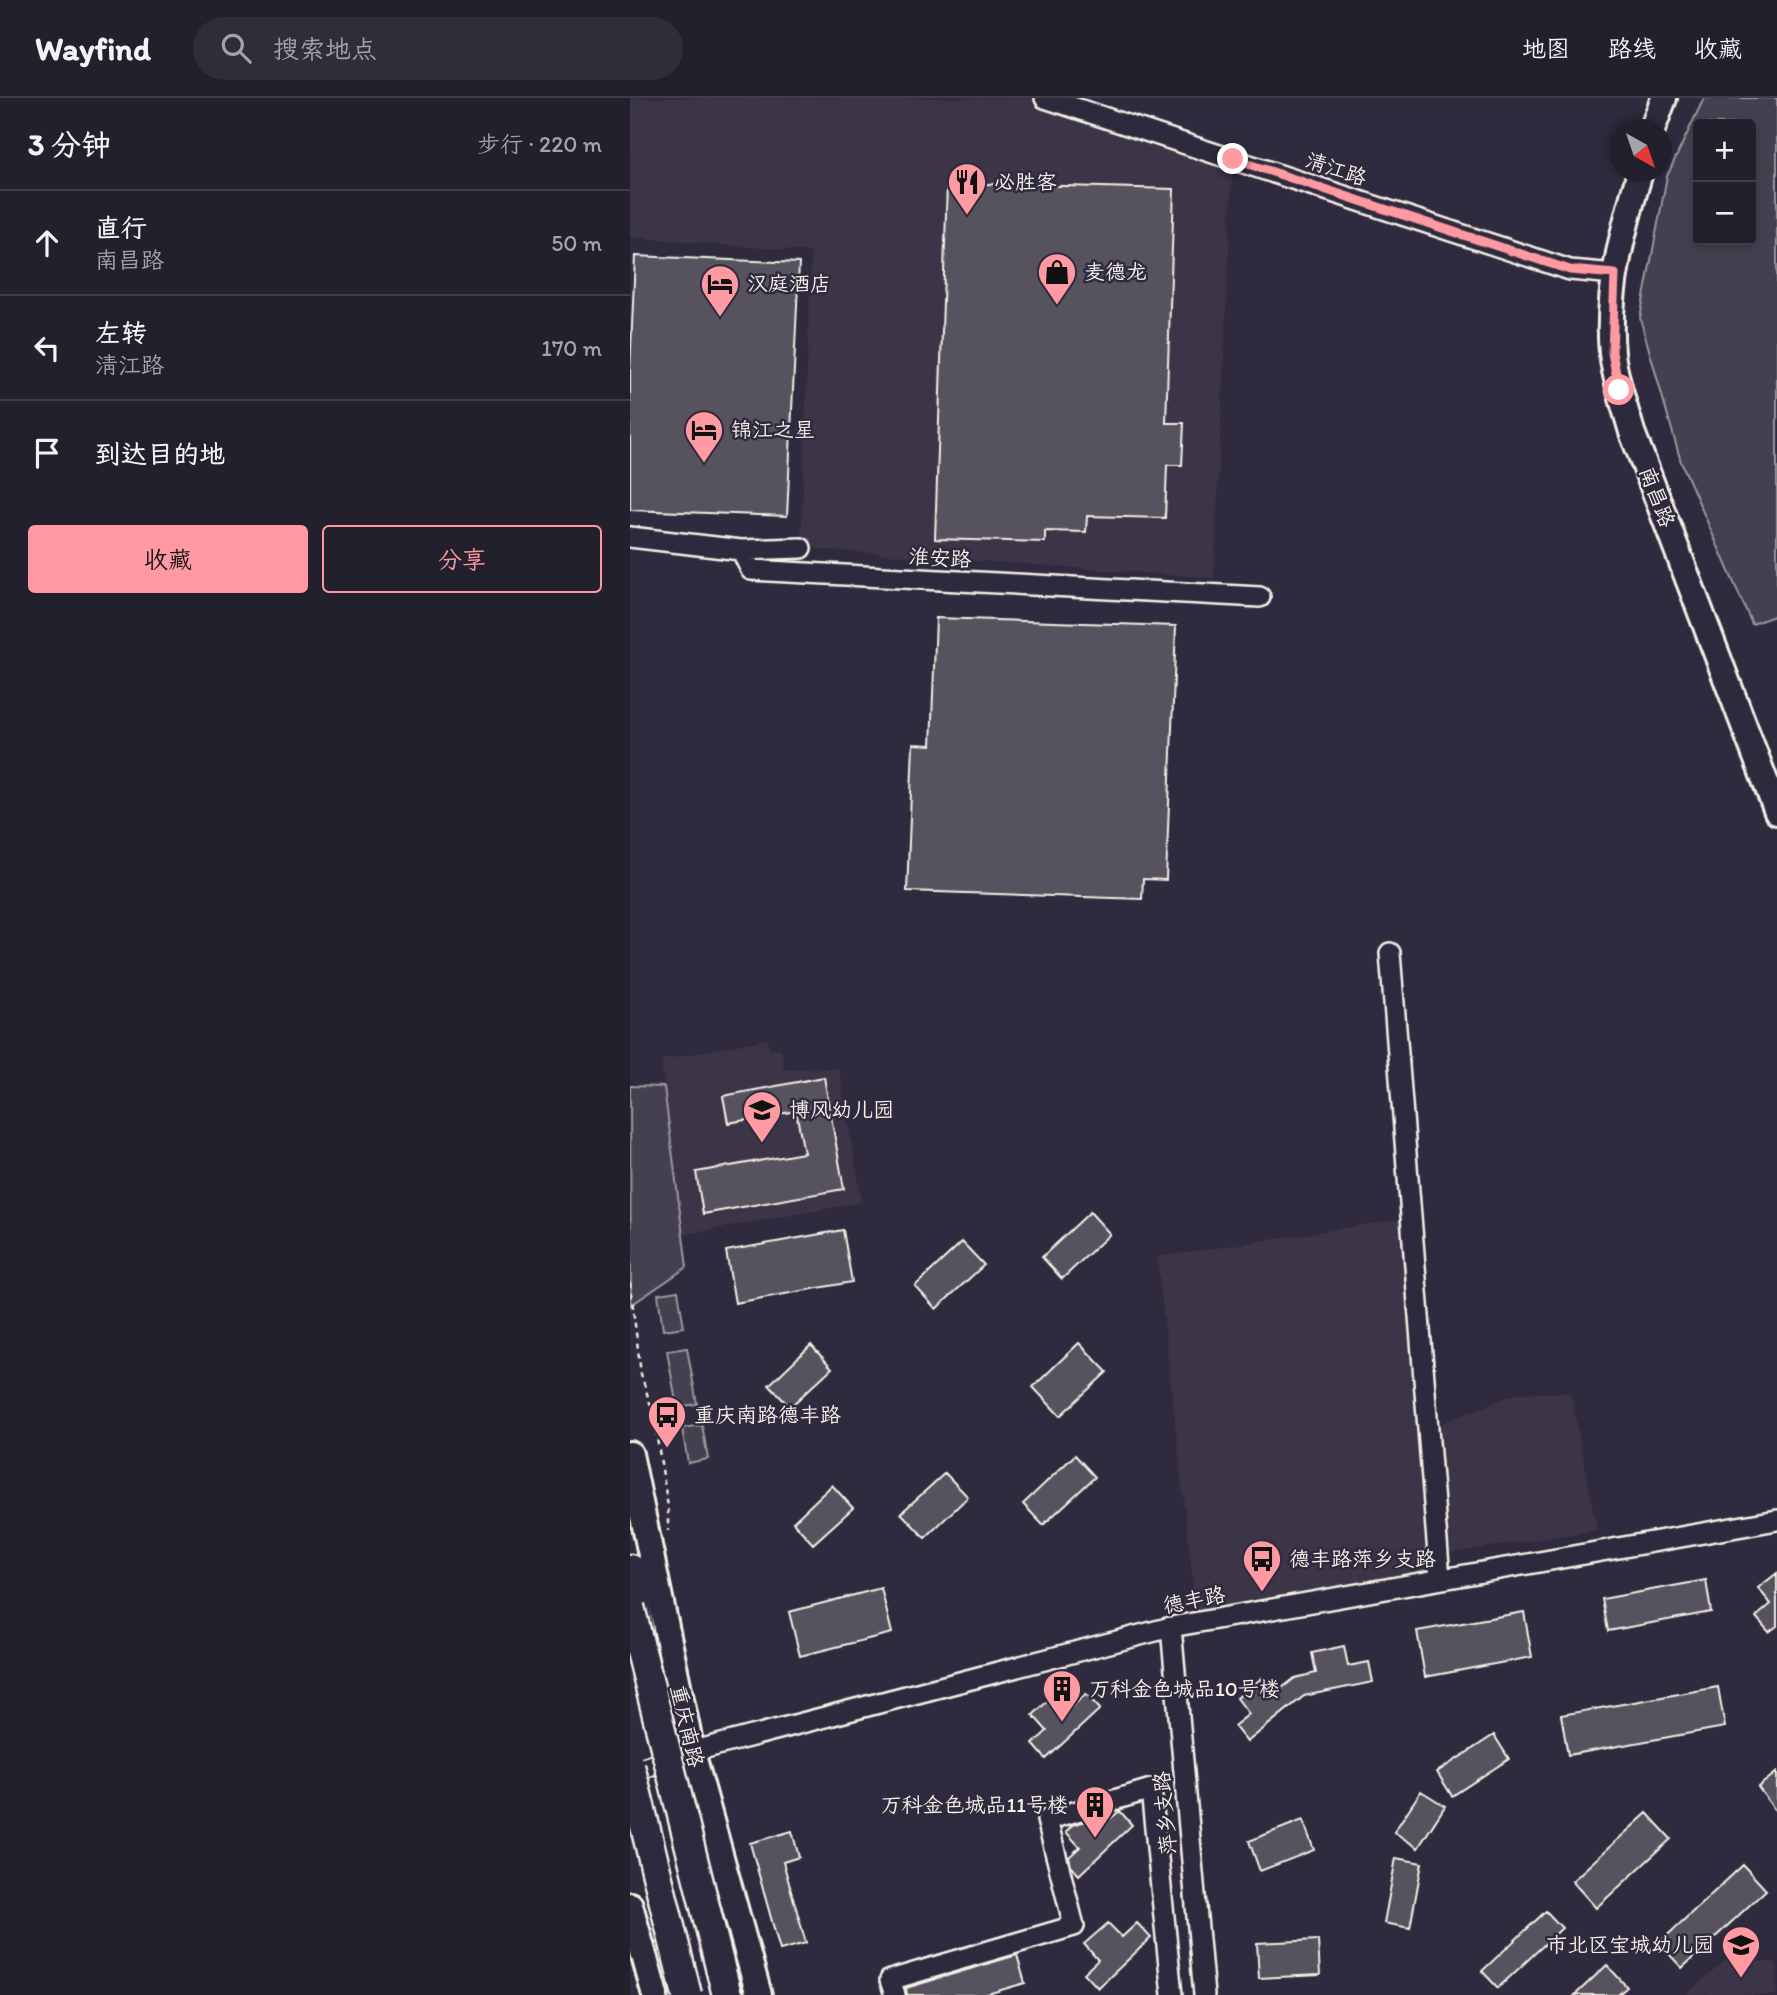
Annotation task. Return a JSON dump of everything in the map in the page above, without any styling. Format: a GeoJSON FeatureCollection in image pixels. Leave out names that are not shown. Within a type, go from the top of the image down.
{"type":"FeatureCollection","features":[{"type":"Feature","properties":{"kind":"highway"},"geometry":{"type":"LineString","coordinates":[[630,1569],[641,1646]]}},
{"type":"Feature","properties":{"kind":"highway"},"geometry":{"type":"LineString","coordinates":[[630,1607],[727,1995]]}},
{"type":"Feature","properties":{"kind":"highway"},"geometry":{"type":"LineString","coordinates":[[630,1766],[687,1995]]}},
{"type":"Feature","properties":{"kind":"main road"},"geometry":{"type":"LineString","coordinates":[[1656,119],[1664,98]]}},
{"type":"Feature","properties":{"kind":"main road","name":"南昌路"},"geometry":{"type":"LineString","coordinates":[[1637,182],[1623,230],[1615,274],[1612,352],[1623,401],[1777,812]]}},
{"type":"Feature","properties":{"kind":"main road","name":"重庆南路"},"geometry":{"type":"LineString","coordinates":[[630,1454],[692,1752],[759,1995]]}},
{"type":"Feature","properties":{"kind":"main road"},"geometry":{"type":"LineString","coordinates":[[630,1905],[635,1941],[655,1995]]}},
{"type":"Feature","properties":{"kind":"street","name":"清江路"},"geometry":{"type":"LineString","coordinates":[[1045,98],[1570,270],[1615,274]]}},
{"type":"Feature","properties":{"kind":"street"},"geometry":{"type":"LineString","coordinates":[[630,537],[741,550],[801,548]]}},
{"type":"Feature","properties":{"kind":"street","name":"淮安路"},"geometry":{"type":"LineString","coordinates":[[741,550],[751,570],[1260,597]]}},
{"type":"Feature","properties":{"kind":"street"},"geometry":{"type":"LineString","coordinates":[[1390,953],[1440,1579]]}},
{"type":"Feature","properties":{"kind":"street","name":"德丰路"},"geometry":{"type":"LineString","coordinates":[[630,1772],[692,1752],[1171,1627],[1777,1520]]}},
{"type":"Feature","properties":{"kind":"street","name":"萍乡支路"},"geometry":{"type":"LineString","coordinates":[[1171,1627],[1204,1995]]}},
{"type":"Feature","properties":{"kind":"street"},"geometry":{"type":"LineString","coordinates":[[895,1995],[890,1980],[1074,1926],[1047,1820],[1151,1789],[1172,1995]]}},
{"type":"Feature","properties":{"kind":"path"},"geometry":{"type":"LineString","coordinates":[[630,1283],[641,1374],[653,1413],[668,1507],[668,1532]]}},
{"type":"Feature","properties":{"kind":"shaded area"},"geometry":{"type":"Polygon","coordinates":[[[630,98],[1045,98],[1233,159],[1214,578],[801,548],[811,252],[630,237],[630,98]]]}},
{"type":"Feature","properties":{"kind":"shaded area"},"geometry":{"type":"Polygon","coordinates":[[[1704,98],[1777,98],[1777,615],[1752,624],[1681,462],[1640,318],[1666,182],[1672,182],[1672,165],[1693,121],[1693,245],[1756,245],[1756,119],[1694,119],[1704,98]]]}},
{"type":"Feature","properties":{"kind":"shaded area","name":"博风幼儿园"},"geometry":{"type":"Polygon","coordinates":[[[767,1039],[769,1049],[781,1049],[784,1069],[839,1068],[862,1202],[683,1235],[661,1060],[767,1039]]]}},
{"type":"Feature","properties":{"kind":"shaded area"},"geometry":{"type":"Polygon","coordinates":[[[630,1086],[664,1087],[687,1267],[631,1305],[630,1086]]]}},
{"type":"Feature","properties":{"kind":"shaded area"},"geometry":{"type":"Polygon","coordinates":[[[1403,1219],[1427,1572],[1196,1612],[1157,1257],[1403,1219]]]}},
{"type":"Feature","properties":{"kind":"shaded area"},"geometry":{"type":"Polygon","coordinates":[[[678,1291],[684,1327],[663,1330],[658,1294],[678,1291]]]}},
{"type":"Feature","properties":{"kind":"shaded area"},"geometry":{"type":"Polygon","coordinates":[[[687,1348],[697,1404],[677,1407],[667,1351],[687,1348]]]}},
{"type":"Feature","properties":{"kind":"shaded area"},"geometry":{"type":"Polygon","coordinates":[[[1518,1393],[1571,1393],[1597,1530],[1444,1554],[1437,1425],[1518,1393]]]}},
{"type":"Feature","properties":{"kind":"shaded area"},"geometry":{"type":"Polygon","coordinates":[[[702,1425],[708,1459],[688,1463],[682,1428],[702,1425]]]}},
{"type":"Feature","properties":{"kind":"shaded area","name":"市北区宝城幼儿园"},"geometry":{"type":"Polygon","coordinates":[[[1728,1958],[1777,1963],[1777,1995],[1686,1995],[1728,1958]]]}},
{"type":"Feature","properties":{"kind":"building","name":"麦德龙"},"geometry":{"type":"Polygon","coordinates":[[[947,183],[1174,189],[1166,423],[1184,423],[1182,465],[1167,465],[1165,518],[1087,516],[1086,532],[1045,531],[1045,542],[935,539],[947,183]]]}},
{"type":"Feature","properties":{"kind":"building"},"geometry":{"type":"Polygon","coordinates":[[[635,256],[799,263],[787,516],[630,510],[630,372],[635,256]]]}},
{"type":"Feature","properties":{"kind":"building"},"geometry":{"type":"Polygon","coordinates":[[[936,618],[1176,626],[1166,880],[1143,879],[1142,899],[907,891],[913,744],[931,745],[936,618]]]}},
{"type":"Feature","properties":{"kind":"building"},"geometry":{"type":"Polygon","coordinates":[[[824,1077],[844,1189],[703,1214],[696,1172],[804,1153],[796,1111],[728,1123],[723,1096],[824,1077]]]}},
{"type":"Feature","properties":{"kind":"building"},"geometry":{"type":"Polygon","coordinates":[[[1090,1212],[1110,1234],[1062,1279],[1042,1257],[1090,1212]]]}},
{"type":"Feature","properties":{"kind":"building"},"geometry":{"type":"Polygon","coordinates":[[[843,1230],[852,1282],[735,1303],[726,1251],[843,1230]]]}},
{"type":"Feature","properties":{"kind":"building"},"geometry":{"type":"Polygon","coordinates":[[[962,1242],[984,1265],[936,1309],[915,1286],[962,1242]]]}},
{"type":"Feature","properties":{"kind":"building"},"geometry":{"type":"Polygon","coordinates":[[[1079,1343],[1107,1372],[1060,1416],[1033,1387],[1079,1343]]]}},
{"type":"Feature","properties":{"kind":"building"},"geometry":{"type":"Polygon","coordinates":[[[811,1345],[832,1368],[790,1407],[769,1385],[811,1345]]]}},
{"type":"Feature","properties":{"kind":"building"},"geometry":{"type":"Polygon","coordinates":[[[1075,1455],[1095,1477],[1043,1525],[1023,1504],[1075,1455]]]}},
{"type":"Feature","properties":{"kind":"building"},"geometry":{"type":"Polygon","coordinates":[[[945,1473],[968,1497],[925,1538],[901,1513],[945,1473]]]}},
{"type":"Feature","properties":{"kind":"building"},"geometry":{"type":"Polygon","coordinates":[[[832,1485],[853,1508],[813,1544],[793,1522],[832,1485]]]}},
{"type":"Feature","properties":{"kind":"building"},"geometry":{"type":"Polygon","coordinates":[[[1777,1573],[1777,1626],[1769,1632],[1756,1617],[1771,1604],[1758,1588],[1777,1573]]]}},
{"type":"Feature","properties":{"kind":"building"},"geometry":{"type":"Polygon","coordinates":[[[1706,1580],[1711,1612],[1608,1631],[1602,1599],[1706,1580]]]}},
{"type":"Feature","properties":{"kind":"building"},"geometry":{"type":"Polygon","coordinates":[[[881,1588],[892,1633],[800,1656],[789,1612],[881,1588]]]}},
{"type":"Feature","properties":{"kind":"building"},"geometry":{"type":"Polygon","coordinates":[[[1524,1612],[1532,1657],[1425,1677],[1417,1631],[1524,1612]]]}},
{"type":"Feature","properties":{"kind":"building"},"geometry":{"type":"Polygon","coordinates":[[[1344,1646],[1348,1666],[1369,1662],[1373,1682],[1304,1696],[1247,1742],[1234,1726],[1249,1714],[1237,1698],[1262,1678],[1274,1694],[1295,1678],[1316,1673],[1312,1653],[1344,1646]]]}},
{"type":"Feature","properties":{"kind":"building"},"geometry":{"type":"Polygon","coordinates":[[[1718,1687],[1725,1727],[1568,1755],[1561,1715],[1718,1687]]]}},
{"type":"Feature","properties":{"kind":"building","name":"万科金色城品10号楼"},"geometry":{"type":"Polygon","coordinates":[[[1056,1693],[1070,1708],[1086,1694],[1100,1709],[1046,1759],[1033,1744],[1047,1731],[1033,1715],[1056,1693]]]}},
{"type":"Feature","properties":{"kind":"building"},"geometry":{"type":"Polygon","coordinates":[[[1494,1735],[1509,1759],[1452,1796],[1437,1772],[1494,1735]]]}},
{"type":"Feature","properties":{"kind":"building"},"geometry":{"type":"Polygon","coordinates":[[[1777,1772],[1777,1813],[1758,1787],[1777,1772]]]}},
{"type":"Feature","properties":{"kind":"building"},"geometry":{"type":"Polygon","coordinates":[[[1421,1791],[1445,1806],[1418,1848],[1394,1832],[1421,1791]]]}},
{"type":"Feature","properties":{"kind":"building","name":"万科金色城品11号楼"},"geometry":{"type":"Polygon","coordinates":[[[1120,1811],[1132,1825],[1079,1875],[1071,1866],[1069,1857],[1080,1847],[1066,1832],[1072,1825],[1097,1818],[1103,1824],[1120,1811]]]}},
{"type":"Feature","properties":{"kind":"building"},"geometry":{"type":"Polygon","coordinates":[[[1647,1813],[1671,1839],[1596,1908],[1572,1881],[1647,1813]]]}},
{"type":"Feature","properties":{"kind":"building"},"geometry":{"type":"Polygon","coordinates":[[[1303,1820],[1314,1850],[1260,1871],[1249,1841],[1303,1820]]]}},
{"type":"Feature","properties":{"kind":"building"},"geometry":{"type":"Polygon","coordinates":[[[792,1831],[799,1857],[783,1862],[806,1943],[780,1950],[750,1843],[792,1831]]]}},
{"type":"Feature","properties":{"kind":"building"},"geometry":{"type":"Polygon","coordinates":[[[1396,1858],[1422,1863],[1410,1928],[1384,1923],[1396,1858]]]}},
{"type":"Feature","properties":{"kind":"building"},"geometry":{"type":"Polygon","coordinates":[[[1743,1865],[1766,1890],[1682,1968],[1659,1943],[1743,1865]]]}},
{"type":"Feature","properties":{"kind":"building"},"geometry":{"type":"Polygon","coordinates":[[[1546,1911],[1562,1928],[1498,1988],[1482,1971],[1546,1911]]]}},
{"type":"Feature","properties":{"kind":"building"},"geometry":{"type":"Polygon","coordinates":[[[1108,1923],[1122,1937],[1137,1923],[1151,1938],[1098,1988],[1084,1973],[1098,1960],[1084,1944],[1108,1923]]]}},
{"type":"Feature","properties":{"kind":"building"},"geometry":{"type":"Polygon","coordinates":[[[1318,1940],[1320,1975],[1259,1978],[1257,1943],[1318,1940]]]}},
{"type":"Feature","properties":{"kind":"building"},"geometry":{"type":"Polygon","coordinates":[[[1017,1955],[1025,1983],[984,1995],[907,1995],[906,1988],[1017,1955]]]}},
{"type":"Feature","properties":{"kind":"building"},"geometry":{"type":"Polygon","coordinates":[[[1607,1965],[1627,1987],[1618,1995],[1575,1995],[1607,1965]]]}},
{"type":"Feature","properties":{"kind":"place","name":"必胜客"},"geometry":{"type":"Point","coordinates":[967,216]}},
{"type":"Feature","properties":{"kind":"place","name":"麦德龙"},"geometry":{"type":"Point","coordinates":[1057,306]}},
{"type":"Feature","properties":{"kind":"place","name":"汉庭酒店"},"geometry":{"type":"Point","coordinates":[720,318]}},
{"type":"Feature","properties":{"kind":"place","name":"锦江之星"},"geometry":{"type":"Point","coordinates":[704,464]}},
{"type":"Feature","properties":{"kind":"place","name":"博风幼儿园"},"geometry":{"type":"Point","coordinates":[762,1144]}},
{"type":"Feature","properties":{"kind":"place","name":"重庆南路德丰路"},"geometry":{"type":"Point","coordinates":[667,1449]}},
{"type":"Feature","properties":{"kind":"place","name":"德丰路萍乡支路"},"geometry":{"type":"Point","coordinates":[1262,1593]}},
{"type":"Feature","properties":{"kind":"place","name":"万科金色城品10号楼"},"geometry":{"type":"Point","coordinates":[1062,1723]}},
{"type":"Feature","properties":{"kind":"place","name":"万科金色城品11号楼"},"geometry":{"type":"Point","coordinates":[1095,1839]}},
{"type":"Feature","properties":{"kind":"place","name":"市北区宝城幼儿园"},"geometry":{"type":"Point","coordinates":[1741,1979]}},
{"type":"Feature","properties":{"kind":"route"},"geometry":{"type":"LineString","coordinates":[[1233,159],[1570,270],[1615,274],[1612,352],[1619,390]]}}]}
